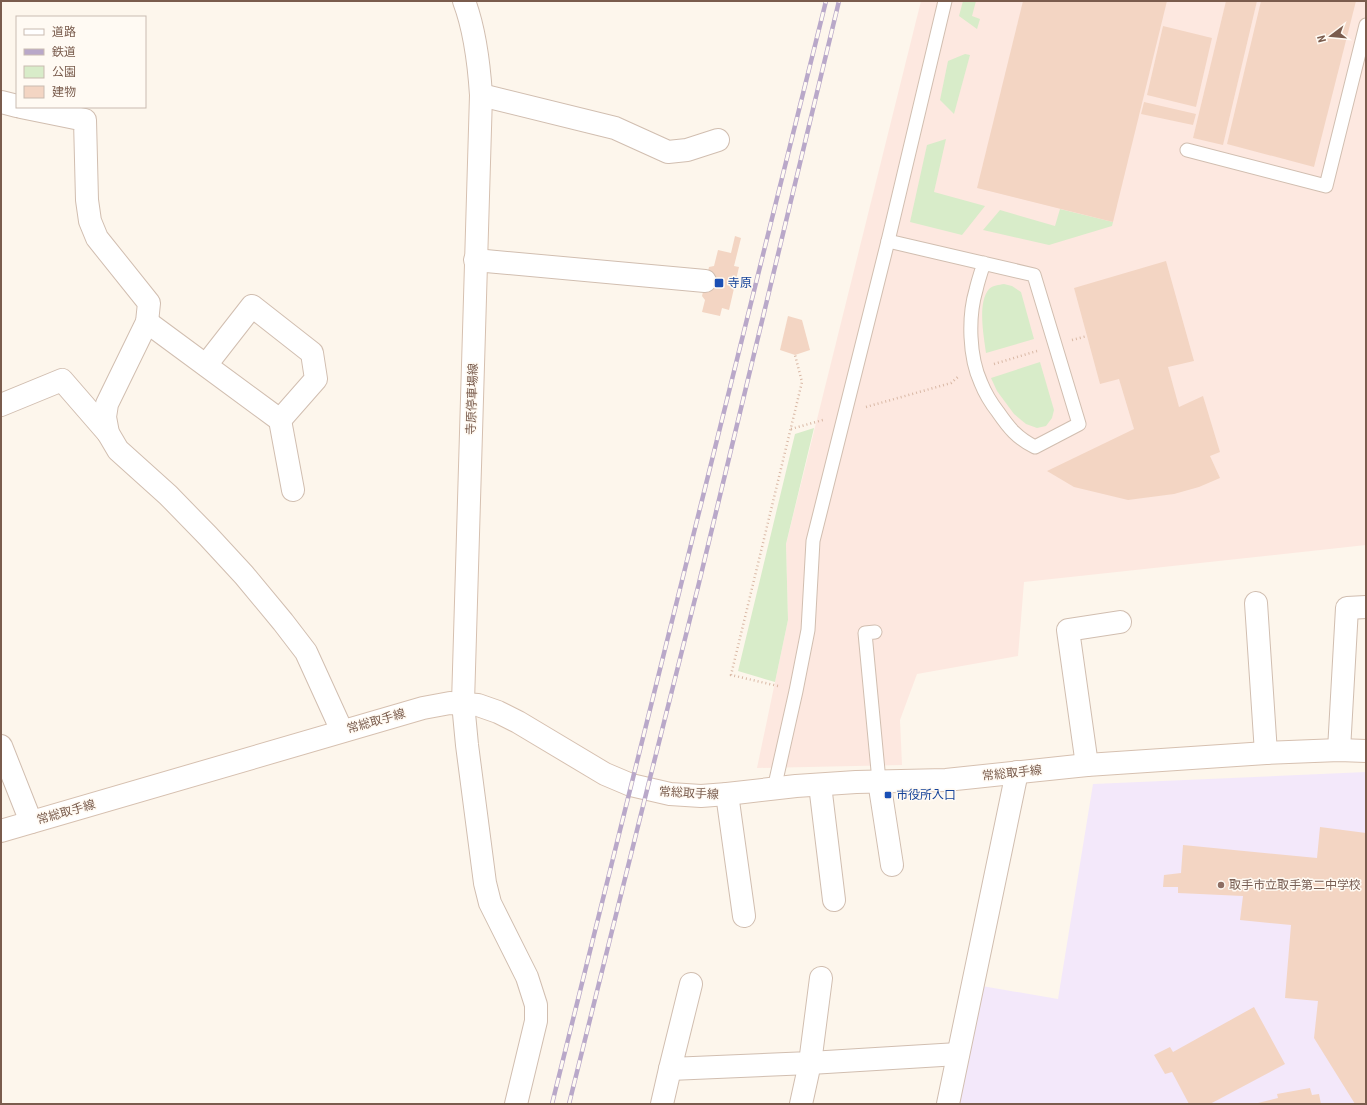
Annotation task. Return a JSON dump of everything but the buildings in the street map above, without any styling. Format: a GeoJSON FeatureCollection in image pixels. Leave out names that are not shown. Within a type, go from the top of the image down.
{"type":"FeatureCollection","features":[{"type":"Feature","properties":{"kind":"street","name":"寺原停車場線"},"geometry":{"type":"LineString","coordinates":[[464,1],[475,44],[481,95],[463,703],[486,890],[490,903],[526,977],[536,1005],[536,1021],[516,1104]]}},
{"type":"Feature","properties":{"kind":"street"},"geometry":{"type":"LineString","coordinates":[[481,95],[615,128],[668,152],[687,150],[718,140]]}},
{"type":"Feature","properties":{"kind":"street"},"geometry":{"type":"LineString","coordinates":[[1,102],[16,106]]}},
{"type":"Feature","properties":{"kind":"street"},"geometry":{"type":"LineString","coordinates":[[26,108],[85,120],[86,200],[90,221],[96,238],[149,303],[147,322],[107,404],[105,418],[108,433]]}},
{"type":"Feature","properties":{"kind":"street"},"geometry":{"type":"LineString","coordinates":[[475,260],[705,281]]}},
{"type":"Feature","properties":{"kind":"street"},"geometry":{"type":"LineString","coordinates":[[206,366],[252,306],[312,353],[316,379],[280,420]]}},
{"type":"Feature","properties":{"kind":"street"},"geometry":{"type":"LineString","coordinates":[[147,322],[280,420],[293,490]]}},
{"type":"Feature","properties":{"kind":"street"},"geometry":{"type":"LineString","coordinates":[[1,405],[62,380],[108,433],[118,450],[168,495],[208,536],[244,575],[283,622],[306,652],[342,731]]}},
{"type":"Feature","properties":{"kind":"street"},"geometry":{"type":"LineString","coordinates":[[1256,603],[1266,753]]}},
{"type":"Feature","properties":{"kind":"street"},"geometry":{"type":"LineString","coordinates":[[1339,750],[1347,608],[1366,607]]}},
{"type":"Feature","properties":{"kind":"street"},"geometry":{"type":"LineString","coordinates":[[1087,765],[1068,630],[1120,622]]}},
{"type":"Feature","properties":{"kind":"street","name":"常総取手線"},"geometry":{"type":"LineString","coordinates":[[1,831],[422,708],[444,704],[463,703],[478,705],[511,719],[605,774],[631,785],[670,794],[701,796],[879,781],[946,780],[1087,765],[1266,753],[1339,750],[1366,751]]}},
{"type":"Feature","properties":{"kind":"street"},"geometry":{"type":"LineString","coordinates":[[1,746],[31,822]]}},
{"type":"Feature","properties":{"kind":"street"},"geometry":{"type":"LineString","coordinates":[[948,1104],[1017,772]]}},
{"type":"Feature","properties":{"kind":"street"},"geometry":{"type":"LineString","coordinates":[[879,781],[892,865]]}},
{"type":"Feature","properties":{"kind":"street"},"geometry":{"type":"LineString","coordinates":[[820,785],[834,900]]}},
{"type":"Feature","properties":{"kind":"street"},"geometry":{"type":"LineString","coordinates":[[727,794],[744,916]]}},
{"type":"Feature","properties":{"kind":"street"},"geometry":{"type":"LineString","coordinates":[[801,1104],[810,1063],[821,978]]}},
{"type":"Feature","properties":{"kind":"street"},"geometry":{"type":"LineString","coordinates":[[662,1104],[691,984]]}},
{"type":"Feature","properties":{"kind":"street"},"geometry":{"type":"LineString","coordinates":[[670,1070],[958,1054]]}},
{"type":"Feature","properties":{"kind":"lane"},"geometry":{"type":"LineString","coordinates":[[774,789],[808,630],[813,541],[888,241],[945,1]]}},
{"type":"Feature","properties":{"kind":"lane"},"geometry":{"type":"LineString","coordinates":[[1187,150],[1326,186],[1366,25]]}},
{"type":"Feature","properties":{"kind":"lane"},"geometry":{"type":"LineString","coordinates":[[888,241],[984,263],[1034,275],[1079,424],[1035,447],[1011,431],[993,405],[981,384],[976,370],[972,348],[972,319],[975,291],[984,263]]}},
{"type":"Feature","properties":{"kind":"lane"},"geometry":{"type":"LineString","coordinates":[[875,632],[865,634],[879,781]]}},
{"type":"Feature","properties":{"kind":"path"},"geometry":{"type":"LineString","coordinates":[[790,429],[952,383],[961,375],[1087,336]]}},
{"type":"Feature","properties":{"kind":"path"},"geometry":{"type":"LineString","coordinates":[[795,355],[802,382],[731,675],[796,691]]}},
{"type":"Feature","properties":{"kind":"shaded area"},"geometry":{"type":"Polygon","coordinates":[[[921,1],[1366,1],[1366,545],[1024,582],[1018,656],[917,674],[900,720],[902,765],[757,768],[788,620],[786,544],[921,1]]]}},
{"type":"Feature","properties":{"kind":"shaded area","name":"取手市立取手第二中学校"},"geometry":{"type":"Polygon","coordinates":[[[1366,772],[1366,1104],[958,1104],[982,986],[1058,999],[1093,784],[1366,772]]]}},
{"type":"Feature","properties":{"kind":"green space"},"geometry":{"type":"Polygon","coordinates":[[[963,1],[976,1],[972,16],[980,19],[977,29],[959,16],[963,1]]]}},
{"type":"Feature","properties":{"kind":"green space"},"geometry":{"type":"Polygon","coordinates":[[[965,54],[970,55],[954,114],[940,100],[948,61],[965,54]]]}},
{"type":"Feature","properties":{"kind":"green space"},"geometry":{"type":"Polygon","coordinates":[[[946,139],[934,192],[985,206],[962,235],[910,222],[927,145],[946,139]]]}},
{"type":"Feature","properties":{"kind":"green space"},"geometry":{"type":"Polygon","coordinates":[[[1060,209],[1113,222],[1112,226],[1049,245],[983,230],[1000,210],[1055,226],[1060,209]]]}},
{"type":"Feature","properties":{"kind":"green space"},"geometry":{"type":"Polygon","coordinates":[[[1004,284],[1012,286],[1021,292],[1034,339],[986,353],[982,320],[985,295],[989,289],[994,286],[1004,284]]]}},
{"type":"Feature","properties":{"kind":"green space"},"geometry":{"type":"Polygon","coordinates":[[[1040,362],[1054,410],[1052,418],[1046,426],[1037,428],[1026,424],[1014,414],[997,391],[991,378],[1040,362]]]}},
{"type":"Feature","properties":{"kind":"green space"},"geometry":{"type":"Polygon","coordinates":[[[814,428],[786,544],[788,620],[775,682],[738,671],[795,434],[814,428]]]}},
{"type":"Feature","properties":{"kind":"railway"},"geometry":{"type":"LineString","coordinates":[[552,1104],[826,1]]}},
{"type":"Feature","properties":{"kind":"railway"},"geometry":{"type":"LineString","coordinates":[[569,1104],[698,587],[839,1]]}},
{"type":"Feature","properties":{"kind":"place","name":"寺原"},"geometry":{"type":"Point","coordinates":[719,283]}},
{"type":"Feature","properties":{"kind":"place","name":"市役所入口"},"geometry":{"type":"Point","coordinates":[888,795]}},
{"type":"Feature","properties":{"kind":"place","name":"取手市立取手第二中学校"},"geometry":{"type":"Point","coordinates":[1221,885]}}]}
